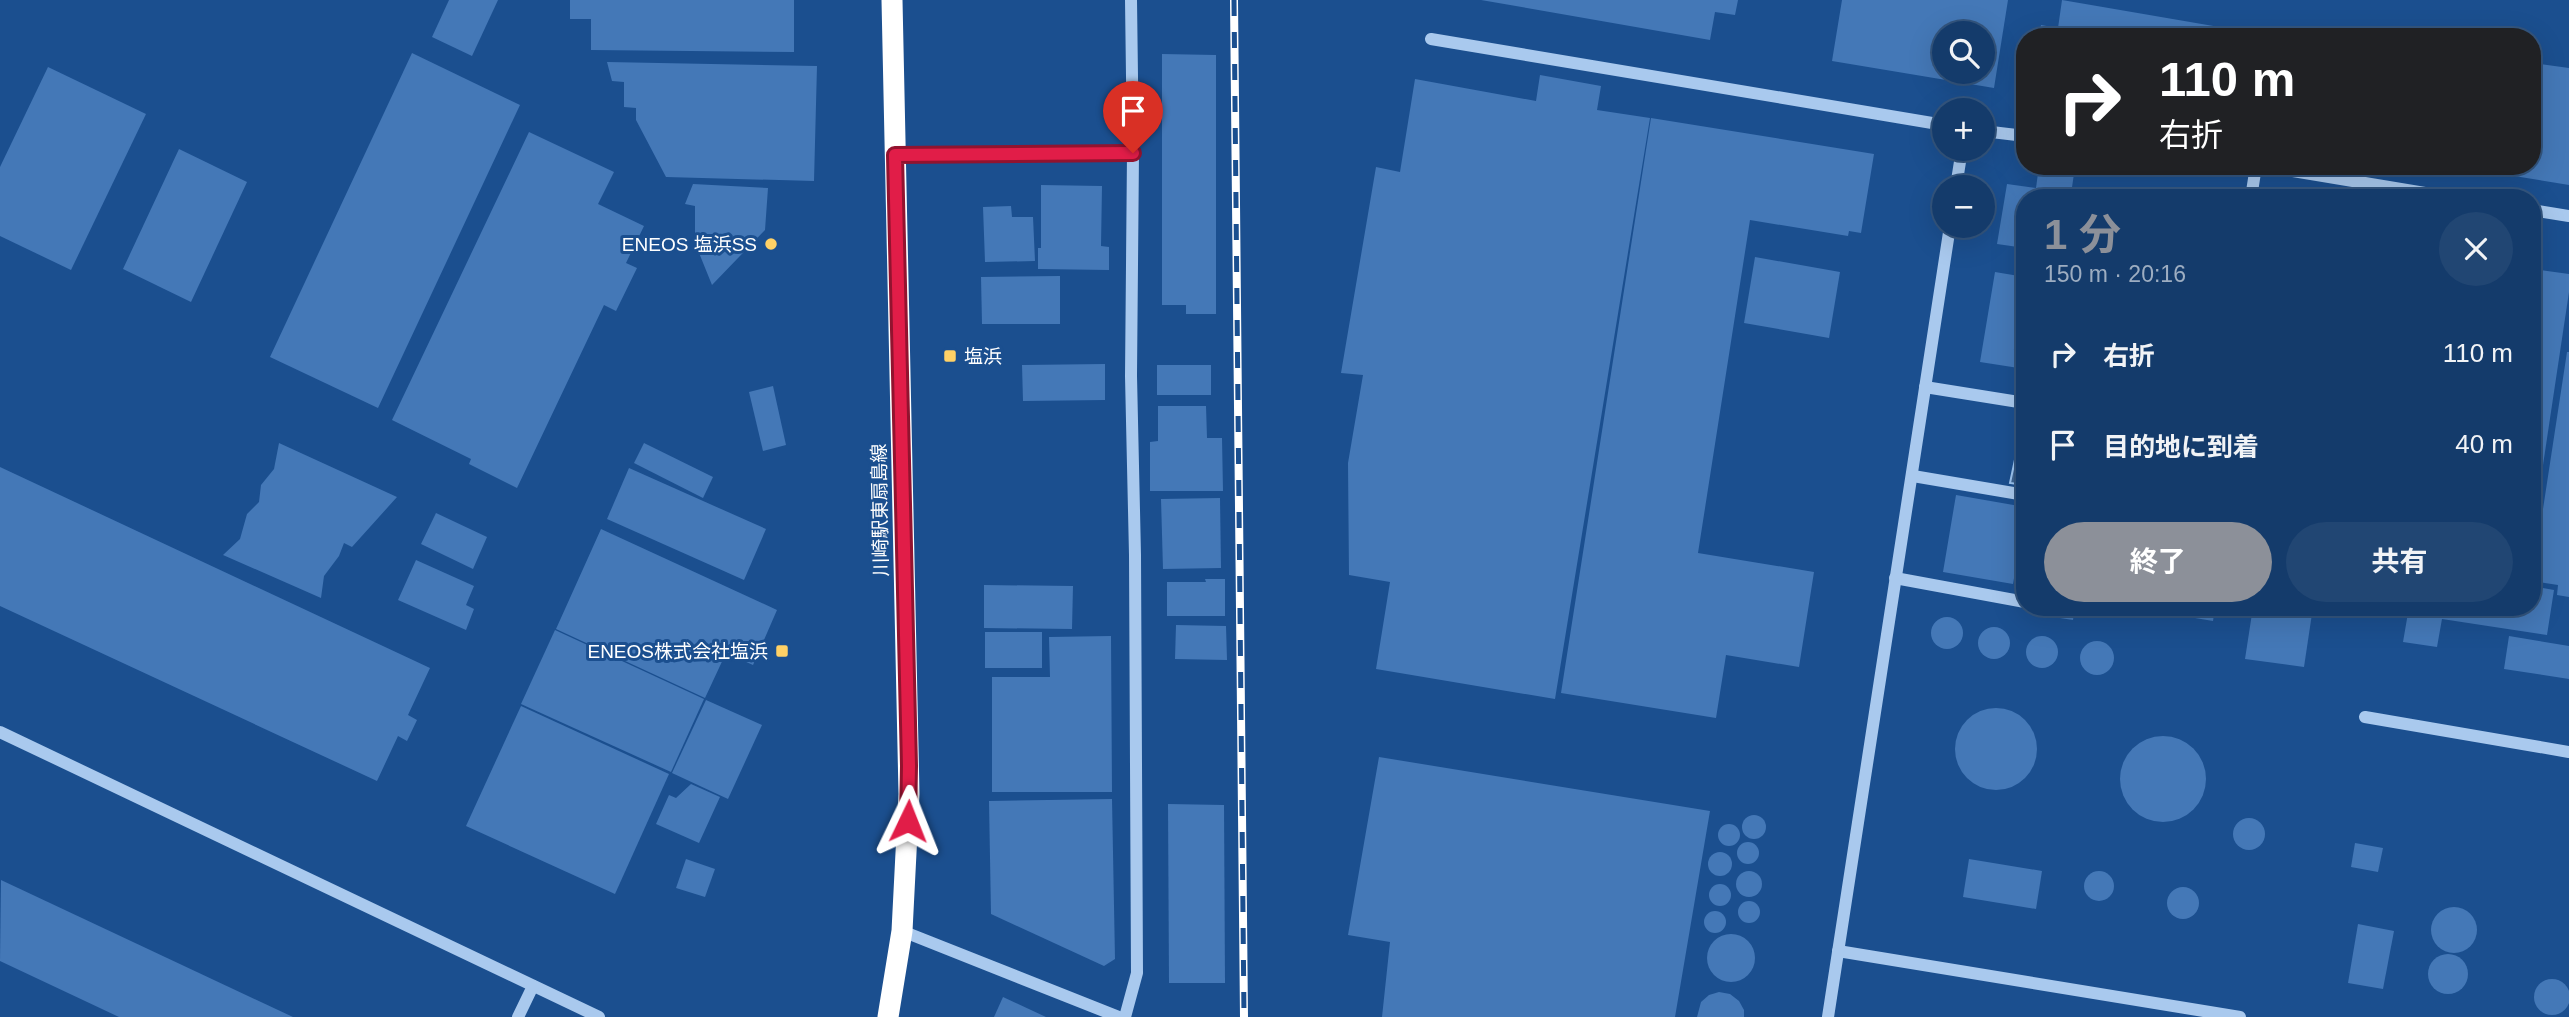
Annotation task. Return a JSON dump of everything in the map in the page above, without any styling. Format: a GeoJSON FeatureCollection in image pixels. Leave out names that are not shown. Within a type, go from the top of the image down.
{"type":"FeatureCollection","features":[{"type":"Feature","properties":{"kind":"highway","name":"川崎駅東扇島線"},"geometry":{"type":"LineString","coordinates":[[888,1017],[902,931],[909,794],[892,0]]}},
{"type":"Feature","properties":{"kind":"street"},"geometry":{"type":"LineString","coordinates":[[1125,1017],[1137,973],[1135,555],[1131,376],[1131,0]]}},
{"type":"Feature","properties":{"kind":"street"},"geometry":{"type":"LineString","coordinates":[[1431,39],[1932,123]]}},
{"type":"Feature","properties":{"kind":"street"},"geometry":{"type":"LineString","coordinates":[[1995,132],[2016,135]]}},
{"type":"Feature","properties":{"kind":"street"},"geometry":{"type":"LineString","coordinates":[[895,155],[1133,153]]}},
{"type":"Feature","properties":{"kind":"street"},"geometry":{"type":"LineString","coordinates":[[2317,175],[2401,189]]}},
{"type":"Feature","properties":{"kind":"street"},"geometry":{"type":"LineString","coordinates":[[2541,211],[2569,216]]}},
{"type":"Feature","properties":{"kind":"street"},"geometry":{"type":"LineString","coordinates":[[1828,1017],[1948,238]]}},
{"type":"Feature","properties":{"kind":"street"},"geometry":{"type":"LineString","coordinates":[[1925,387],[2016,402]]}},
{"type":"Feature","properties":{"kind":"street"},"geometry":{"type":"LineString","coordinates":[[1913,475],[2016,493]]}},
{"type":"Feature","properties":{"kind":"street"},"geometry":{"type":"LineString","coordinates":[[1895,578],[2016,599]]}},
{"type":"Feature","properties":{"kind":"street"},"geometry":{"type":"LineString","coordinates":[[2365,717],[2569,752]]}},
{"type":"Feature","properties":{"kind":"street"},"geometry":{"type":"LineString","coordinates":[[0,732],[600,1017]]}},
{"type":"Feature","properties":{"kind":"street"},"geometry":{"type":"LineString","coordinates":[[902,931],[1119,1017]]}},
{"type":"Feature","properties":{"kind":"street"},"geometry":{"type":"LineString","coordinates":[[1838,951],[2241,1017]]}},
{"type":"Feature","properties":{"kind":"street"},"geometry":{"type":"LineString","coordinates":[[518,1017],[533,986]]}},
{"type":"Feature","properties":{"kind":"water"},"geometry":{"type":"Polygon","coordinates":[[[2016,455],[2016,484],[2010,483],[2016,455]]]}},
{"type":"Feature","properties":{"kind":"building"},"geometry":{"type":"Polygon","coordinates":[[[449,0],[498,0],[472,56],[432,37],[449,0]]]}},
{"type":"Feature","properties":{"kind":"building"},"geometry":{"type":"Polygon","coordinates":[[[570,0],[794,0],[794,52],[591,50],[591,19],[570,19],[570,0]]]}},
{"type":"Feature","properties":{"kind":"building"},"geometry":{"type":"Polygon","coordinates":[[[1481,0],[1738,0],[1735,15],[1715,12],[1710,40],[1481,0]]]}},
{"type":"Feature","properties":{"kind":"building"},"geometry":{"type":"Polygon","coordinates":[[[1842,0],[2008,0],[1995,82],[1995,21],[1932,21],[1932,78],[1832,61],[1842,0]]]}},
{"type":"Feature","properties":{"kind":"building"},"geometry":{"type":"Polygon","coordinates":[[[2062,0],[2225,28],[2058,28],[2062,0]]]}},
{"type":"Feature","properties":{"kind":"building"},"geometry":{"type":"Polygon","coordinates":[[[412,53],[520,105],[378,408],[270,357],[412,53]]]}},
{"type":"Feature","properties":{"kind":"building"},"geometry":{"type":"Polygon","coordinates":[[[1162,54],[1216,55],[1216,314],[1186,314],[1186,305],[1162,305],[1162,54]]]}},
{"type":"Feature","properties":{"kind":"building"},"geometry":{"type":"Polygon","coordinates":[[[607,62],[817,66],[814,181],[666,177],[636,120],[636,108],[624,107],[624,82],[612,81],[607,62]]]}},
{"type":"Feature","properties":{"kind":"building"},"geometry":{"type":"Polygon","coordinates":[[[2541,64],[2569,68],[2569,185],[2508,175],[2541,175],[2541,64]]]}},
{"type":"Feature","properties":{"kind":"building"},"geometry":{"type":"Polygon","coordinates":[[[48,67],[146,114],[71,270],[0,236],[0,167],[48,67]]]}},
{"type":"Feature","properties":{"kind":"building"},"geometry":{"type":"Polygon","coordinates":[[[1540,75],[1601,86],[1597,110],[1650,118],[1555,699],[1376,669],[1390,582],[1349,575],[1348,463],[1363,375],[1341,373],[1376,167],[1400,172],[1415,79],[1536,101],[1540,75]]]}},
{"type":"Feature","properties":{"kind":"building"},"geometry":{"type":"Polygon","coordinates":[[[1970,84],[1995,84],[1994,88],[1970,84]]]}},
{"type":"Feature","properties":{"kind":"building"},"geometry":{"type":"Polygon","coordinates":[[[1651,118],[1874,154],[1861,233],[1849,231],[1848,236],[1750,220],[1698,553],[1814,572],[1799,667],[1726,655],[1716,718],[1561,693],[1651,118]]]}},
{"type":"Feature","properties":{"kind":"building"},"geometry":{"type":"Polygon","coordinates":[[[529,132],[614,172],[598,204],[644,226],[626,263],[637,268],[616,311],[604,305],[517,488],[469,464],[471,459],[392,420],[529,132]]]}},
{"type":"Feature","properties":{"kind":"building"},"geometry":{"type":"Polygon","coordinates":[[[179,149],[247,182],[191,302],[123,269],[179,149]]]}},
{"type":"Feature","properties":{"kind":"building"},"geometry":{"type":"Polygon","coordinates":[[[2038,175],[2074,175],[2072,189],[2016,189],[2016,247],[1997,244],[2007,184],[2036,188],[2038,175]]]}},
{"type":"Feature","properties":{"kind":"building"},"geometry":{"type":"Polygon","coordinates":[[[693,184],[768,188],[765,230],[712,285],[695,243],[695,206],[685,204],[693,184]]]}},
{"type":"Feature","properties":{"kind":"building"},"geometry":{"type":"Polygon","coordinates":[[[1041,185],[1102,186],[1101,246],[1109,247],[1109,270],[1038,269],[1038,248],[1041,248],[1041,185]]]}},
{"type":"Feature","properties":{"kind":"building"},"geometry":{"type":"Polygon","coordinates":[[[1011,206],[1012,217],[1033,217],[1035,261],[985,262],[983,207],[1011,206]]]}},
{"type":"Feature","properties":{"kind":"building"},"geometry":{"type":"Polygon","coordinates":[[[1755,257],[1840,272],[1829,338],[1744,323],[1755,257]]]}},
{"type":"Feature","properties":{"kind":"building"},"geometry":{"type":"Polygon","coordinates":[[[2541,270],[2569,274],[2569,292],[2541,478],[2541,270]]]}},
{"type":"Feature","properties":{"kind":"building"},"geometry":{"type":"Polygon","coordinates":[[[1995,272],[2016,276],[2016,349],[2013,349],[2016,350],[2016,368],[1980,362],[1995,272]]]}},
{"type":"Feature","properties":{"kind":"building"},"geometry":{"type":"Polygon","coordinates":[[[1060,276],[1060,324],[982,324],[981,277],[1060,276]]]}},
{"type":"Feature","properties":{"kind":"building"},"geometry":{"type":"Polygon","coordinates":[[[2569,352],[2569,597],[2557,595],[2558,585],[2541,582],[2541,522],[2569,352]]]}},
{"type":"Feature","properties":{"kind":"building"},"geometry":{"type":"Polygon","coordinates":[[[1105,364],[1105,400],[1023,401],[1022,365],[1105,364]]]}},
{"type":"Feature","properties":{"kind":"building"},"geometry":{"type":"Polygon","coordinates":[[[1157,365],[1211,365],[1211,395],[1157,395],[1157,365]]]}},
{"type":"Feature","properties":{"kind":"building"},"geometry":{"type":"Polygon","coordinates":[[[773,386],[786,445],[763,451],[749,392],[773,386]]]}},
{"type":"Feature","properties":{"kind":"building"},"geometry":{"type":"Polygon","coordinates":[[[1158,406],[1206,406],[1207,438],[1222,438],[1223,491],[1150,491],[1150,442],[1158,441],[1158,406]]]}},
{"type":"Feature","properties":{"kind":"building"},"geometry":{"type":"Polygon","coordinates":[[[279,443],[397,497],[352,547],[344,543],[339,556],[324,576],[321,598],[223,555],[240,539],[247,514],[259,502],[261,485],[274,469],[279,443]]]}},
{"type":"Feature","properties":{"kind":"building"},"geometry":{"type":"Polygon","coordinates":[[[644,443],[713,477],[703,498],[634,463],[644,443]]]}},
{"type":"Feature","properties":{"kind":"building"},"geometry":{"type":"Polygon","coordinates":[[[0,467],[430,668],[408,715],[417,720],[407,741],[398,736],[377,781],[0,606],[0,467]]]}},
{"type":"Feature","properties":{"kind":"building"},"geometry":{"type":"Polygon","coordinates":[[[629,468],[766,529],[744,580],[607,519],[629,468]]]}},
{"type":"Feature","properties":{"kind":"building"},"geometry":{"type":"Polygon","coordinates":[[[1956,495],[2016,505],[2016,566],[2013,584],[1943,572],[1956,495]]]}},
{"type":"Feature","properties":{"kind":"building"},"geometry":{"type":"Polygon","coordinates":[[[1220,498],[1221,568],[1163,569],[1161,499],[1220,498]]]}},
{"type":"Feature","properties":{"kind":"building"},"geometry":{"type":"Polygon","coordinates":[[[436,513],[487,537],[473,569],[421,544],[436,513]]]}},
{"type":"Feature","properties":{"kind":"building"},"geometry":{"type":"Polygon","coordinates":[[[601,529],[777,610],[753,665],[726,653],[705,698],[556,629],[601,529]]]}},
{"type":"Feature","properties":{"kind":"building"},"geometry":{"type":"Polygon","coordinates":[[[416,560],[474,586],[466,605],[474,609],[466,630],[398,600],[416,560]]]}},
{"type":"Feature","properties":{"kind":"building"},"geometry":{"type":"Polygon","coordinates":[[[1205,579],[1225,579],[1225,616],[1167,616],[1167,582],[1206,582],[1205,579]]]}},
{"type":"Feature","properties":{"kind":"building"},"geometry":{"type":"Polygon","coordinates":[[[984,585],[1073,586],[1072,629],[984,628],[984,585]]]}},
{"type":"Feature","properties":{"kind":"building"},"geometry":{"type":"Polygon","coordinates":[[[2541,588],[2554,590],[2547,635],[2442,619],[2437,647],[2403,642],[2407,616],[2541,616],[2541,588]]]}},
{"type":"Feature","properties":{"kind":"building"},"geometry":{"type":"Polygon","coordinates":[[[2047,616],[2074,616],[2073,620],[2047,616]]]}},
{"type":"Feature","properties":{"kind":"building"},"geometry":{"type":"Polygon","coordinates":[[[2183,616],[2214,616],[2213,621],[2183,616]]]}},
{"type":"Feature","properties":{"kind":"building"},"geometry":{"type":"Polygon","coordinates":[[[2252,616],[2312,616],[2304,667],[2245,659],[2252,616]]]}},
{"type":"Feature","properties":{"kind":"building"},"geometry":{"type":"Polygon","coordinates":[[[1947,617],[1959,621],[1963,633],[1959,645],[1947,649],[1935,645],[1931,633],[1935,621],[1947,617]]]}},
{"type":"Feature","properties":{"kind":"building"},"geometry":{"type":"Polygon","coordinates":[[[1176,625],[1226,626],[1227,660],[1175,659],[1176,625]]]}},
{"type":"Feature","properties":{"kind":"building"},"geometry":{"type":"Polygon","coordinates":[[[1994,627],[2005,632],[2010,643],[2005,654],[1994,659],[1983,654],[1978,643],[1983,632],[1994,627]]]}},
{"type":"Feature","properties":{"kind":"building"},"geometry":{"type":"Polygon","coordinates":[[[555,630],[704,699],[671,772],[521,704],[555,630]]]}},
{"type":"Feature","properties":{"kind":"building"},"geometry":{"type":"Polygon","coordinates":[[[985,632],[1042,632],[1042,668],[985,668],[985,632]]]}},
{"type":"Feature","properties":{"kind":"building"},"geometry":{"type":"Polygon","coordinates":[[[1111,636],[1112,792],[992,792],[992,677],[1050,677],[1049,637],[1111,636]]]}},
{"type":"Feature","properties":{"kind":"building"},"geometry":{"type":"Polygon","coordinates":[[[2042,636],[2053,641],[2058,652],[2053,663],[2042,668],[2031,663],[2026,652],[2031,641],[2042,636]]]}},
{"type":"Feature","properties":{"kind":"building"},"geometry":{"type":"Polygon","coordinates":[[[2509,636],[2569,646],[2569,679],[2504,669],[2509,636]]]}},
{"type":"Feature","properties":{"kind":"building"},"geometry":{"type":"Polygon","coordinates":[[[2097,641],[2109,646],[2114,658],[2109,670],[2097,675],[2085,670],[2080,658],[2085,646],[2097,641]]]}},
{"type":"Feature","properties":{"kind":"building"},"geometry":{"type":"Polygon","coordinates":[[[706,700],[762,725],[728,799],[672,773],[706,700]]]}},
{"type":"Feature","properties":{"kind":"building"},"geometry":{"type":"Polygon","coordinates":[[[521,706],[669,774],[615,894],[466,826],[521,706]]]}},
{"type":"Feature","properties":{"kind":"building"},"geometry":{"type":"Polygon","coordinates":[[[1996,708],[2012,711],[2025,720],[2034,733],[2037,749],[2034,765],[2025,778],[2012,787],[1996,790],[1980,787],[1967,778],[1958,765],[1955,749],[1958,733],[1967,720],[1980,711],[1996,708]]]}},
{"type":"Feature","properties":{"kind":"building"},"geometry":{"type":"Polygon","coordinates":[[[2163,736],[2187,743],[2199,755],[2206,779],[2199,803],[2187,815],[2163,822],[2139,815],[2127,803],[2120,779],[2127,755],[2139,743],[2163,736]]]}},
{"type":"Feature","properties":{"kind":"building"},"geometry":{"type":"Polygon","coordinates":[[[1379,757],[1710,811],[1675,1017],[1382,1017],[1390,942],[1348,935],[1379,757]]]}},
{"type":"Feature","properties":{"kind":"building"},"geometry":{"type":"Polygon","coordinates":[[[691,784],[720,797],[699,843],[656,824],[669,795],[676,798],[691,784]]]}},
{"type":"Feature","properties":{"kind":"building"},"geometry":{"type":"Polygon","coordinates":[[[1112,799],[1115,959],[1104,966],[991,914],[989,801],[1112,799]]]}},
{"type":"Feature","properties":{"kind":"building"},"geometry":{"type":"Polygon","coordinates":[[[1168,804],[1224,805],[1225,983],[1169,983],[1168,804]]]}},
{"type":"Feature","properties":{"kind":"building"},"geometry":{"type":"Polygon","coordinates":[[[1754,815],[1765,822],[1766,827],[1759,838],[1754,839],[1743,832],[1742,827],[1749,816],[1754,815]]]}},
{"type":"Feature","properties":{"kind":"building"},"geometry":{"type":"Polygon","coordinates":[[[2249,818],[2260,823],[2265,834],[2260,845],[2249,850],[2238,845],[2233,834],[2238,823],[2249,818]]]}},
{"type":"Feature","properties":{"kind":"building"},"geometry":{"type":"Polygon","coordinates":[[[1729,824],[1737,827],[1740,835],[1737,843],[1729,846],[1721,843],[1718,835],[1721,827],[1729,824]]]}},
{"type":"Feature","properties":{"kind":"building"},"geometry":{"type":"Polygon","coordinates":[[[1748,842],[1756,845],[1759,853],[1756,861],[1748,864],[1740,861],[1737,853],[1740,845],[1748,842]]]}},
{"type":"Feature","properties":{"kind":"building"},"geometry":{"type":"Polygon","coordinates":[[[2355,843],[2383,848],[2378,872],[2351,867],[2355,843]]]}},
{"type":"Feature","properties":{"kind":"building"},"geometry":{"type":"Polygon","coordinates":[[[1720,852],[1728,856],[1732,864],[1728,872],[1720,876],[1712,872],[1708,864],[1712,856],[1720,852]]]}},
{"type":"Feature","properties":{"kind":"building"},"geometry":{"type":"Polygon","coordinates":[[[686,859],[715,869],[705,897],[676,888],[686,859]]]}},
{"type":"Feature","properties":{"kind":"building"},"geometry":{"type":"Polygon","coordinates":[[[1969,859],[2042,871],[2036,909],[1963,897],[1969,859]]]}},
{"type":"Feature","properties":{"kind":"building"},"geometry":{"type":"Polygon","coordinates":[[[1749,871],[1758,875],[1762,884],[1758,893],[1749,897],[1740,893],[1736,884],[1740,875],[1749,871]]]}},
{"type":"Feature","properties":{"kind":"building"},"geometry":{"type":"Polygon","coordinates":[[[2099,871],[2110,875],[2114,886],[2110,897],[2099,901],[2088,897],[2084,886],[2088,875],[2099,871]]]}},
{"type":"Feature","properties":{"kind":"building"},"geometry":{"type":"Polygon","coordinates":[[[1,880],[293,1017],[119,1017],[0,961],[1,880]]]}},
{"type":"Feature","properties":{"kind":"building"},"geometry":{"type":"Polygon","coordinates":[[[1716,884],[1724,884],[1731,891],[1731,899],[1724,906],[1716,906],[1709,899],[1709,891],[1716,884]]]}},
{"type":"Feature","properties":{"kind":"building"},"geometry":{"type":"Polygon","coordinates":[[[2183,887],[2194,892],[2199,903],[2194,914],[2183,919],[2172,914],[2167,903],[2172,892],[2183,887]]]}},
{"type":"Feature","properties":{"kind":"building"},"geometry":{"type":"Polygon","coordinates":[[[1749,901],[1757,904],[1760,912],[1757,920],[1749,923],[1741,920],[1738,912],[1741,904],[1749,901]]]}},
{"type":"Feature","properties":{"kind":"building"},"geometry":{"type":"Polygon","coordinates":[[[2454,907],[2463,908],[2470,914],[2476,921],[2476,939],[2470,946],[2463,952],[2454,953],[2445,952],[2438,946],[2432,939],[2431,930],[2432,921],[2438,914],[2445,908],[2454,907]]]}},
{"type":"Feature","properties":{"kind":"building"},"geometry":{"type":"Polygon","coordinates":[[[1715,911],[1723,914],[1726,922],[1723,930],[1715,933],[1707,930],[1704,922],[1707,914],[1715,911]]]}},
{"type":"Feature","properties":{"kind":"building"},"geometry":{"type":"Polygon","coordinates":[[[2358,924],[2394,931],[2383,989],[2348,983],[2358,924]]]}},
{"type":"Feature","properties":{"kind":"building"},"geometry":{"type":"Polygon","coordinates":[[[1731,934],[1740,935],[1748,941],[1754,949],[1754,967],[1748,975],[1740,981],[1731,982],[1722,981],[1714,975],[1708,967],[1707,958],[1708,949],[1714,941],[1722,935],[1731,934]]]}},
{"type":"Feature","properties":{"kind":"building"},"geometry":{"type":"Polygon","coordinates":[[[2448,954],[2462,960],[2468,974],[2462,988],[2448,994],[2434,988],[2428,974],[2434,960],[2448,954]]]}},
{"type":"Feature","properties":{"kind":"building"},"geometry":{"type":"Polygon","coordinates":[[[2552,979],[2564,985],[2570,997],[2564,1009],[2552,1015],[2540,1009],[2534,997],[2540,985],[2552,979]]]}},
{"type":"Feature","properties":{"kind":"building"},"geometry":{"type":"Polygon","coordinates":[[[1719,992],[1730,994],[1739,1001],[1744,1017],[1697,1017],[1701,1002],[1709,995],[1719,992]]]}},
{"type":"Feature","properties":{"kind":"building"},"geometry":{"type":"Polygon","coordinates":[[[1003,997],[1046,1017],[994,1017],[1003,997]]]}},
{"type":"Feature","properties":{"kind":"railway"},"geometry":{"type":"LineString","coordinates":[[1234,0],[1244,1017]]}},
{"type":"Feature","properties":{"kind":"place","name":"ENEOS 塩浜SS"},"geometry":{"type":"Point","coordinates":[771,244]}},
{"type":"Feature","properties":{"kind":"place","name":"塩浜"},"geometry":{"type":"Point","coordinates":[950,356]}},
{"type":"Feature","properties":{"kind":"place","name":"ENEOS株式会社塩浜"},"geometry":{"type":"Point","coordinates":[782,651]}},
{"type":"Feature","properties":{"kind":"route"},"geometry":{"type":"LineString","coordinates":[[908,821],[895,155],[1133,153]]}}]}
